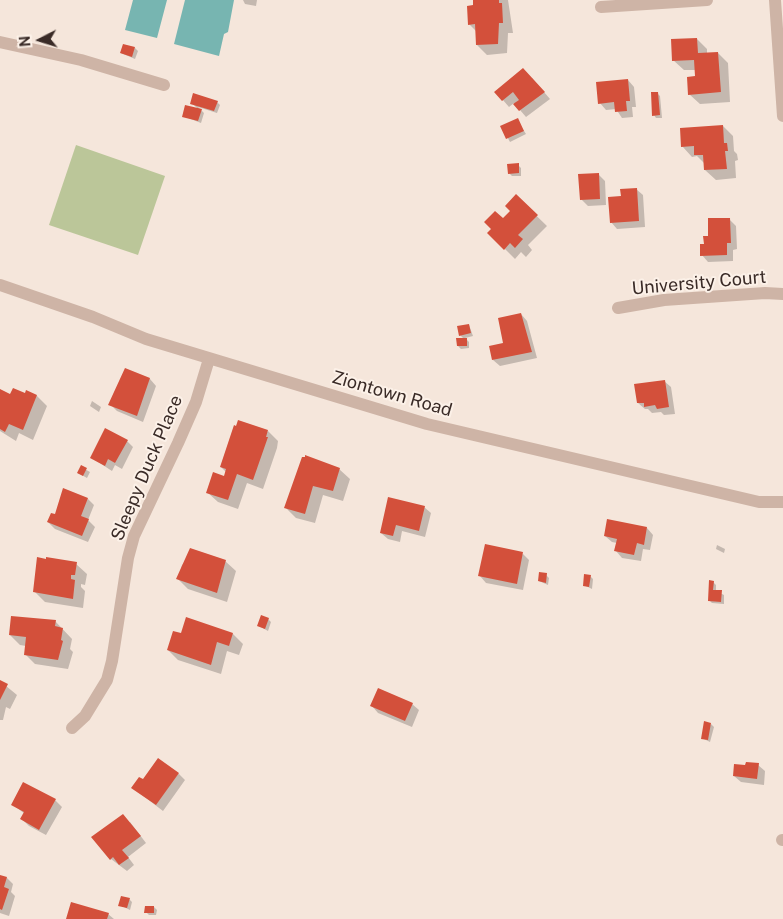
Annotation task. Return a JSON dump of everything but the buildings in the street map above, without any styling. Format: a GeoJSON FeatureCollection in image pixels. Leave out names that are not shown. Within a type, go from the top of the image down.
{"type":"FeatureCollection","features":[{"type":"Feature","properties":{"kind":"street"},"geometry":{"type":"LineString","coordinates":[[601,7],[707,0]]}},
{"type":"Feature","properties":{"kind":"street"},"geometry":{"type":"LineString","coordinates":[[775,0],[783,116]]}},
{"type":"Feature","properties":{"kind":"street"},"geometry":{"type":"LineString","coordinates":[[0,42],[81,60],[164,84]]}},
{"type":"Feature","properties":{"kind":"street","name":"Ziontown Road"},"geometry":{"type":"LineString","coordinates":[[0,285],[93,317],[146,339],[427,424],[759,502],[783,502]]}},
{"type":"Feature","properties":{"kind":"street","name":"University Court"},"geometry":{"type":"LineString","coordinates":[[618,308],[664,300],[765,293],[783,294]]}},
{"type":"Feature","properties":{"kind":"street","name":"Sleepy Duck Place"},"geometry":{"type":"LineString","coordinates":[[72,728],[85,716],[107,680],[112,661],[128,558],[134,536],[196,402],[209,359]]}},
{"type":"Feature","properties":{"kind":"green space"},"geometry":{"type":"Polygon","coordinates":[[[76,145],[165,176],[138,255],[49,225],[76,145]]]}},
{"type":"Feature","properties":{"kind":"water"},"geometry":{"type":"Polygon","coordinates":[[[133,0],[167,0],[157,38],[125,30],[133,0]]]}},
{"type":"Feature","properties":{"kind":"water"},"geometry":{"type":"Polygon","coordinates":[[[185,0],[234,0],[228,32],[224,34],[219,56],[174,44],[185,0]]]}}]}
